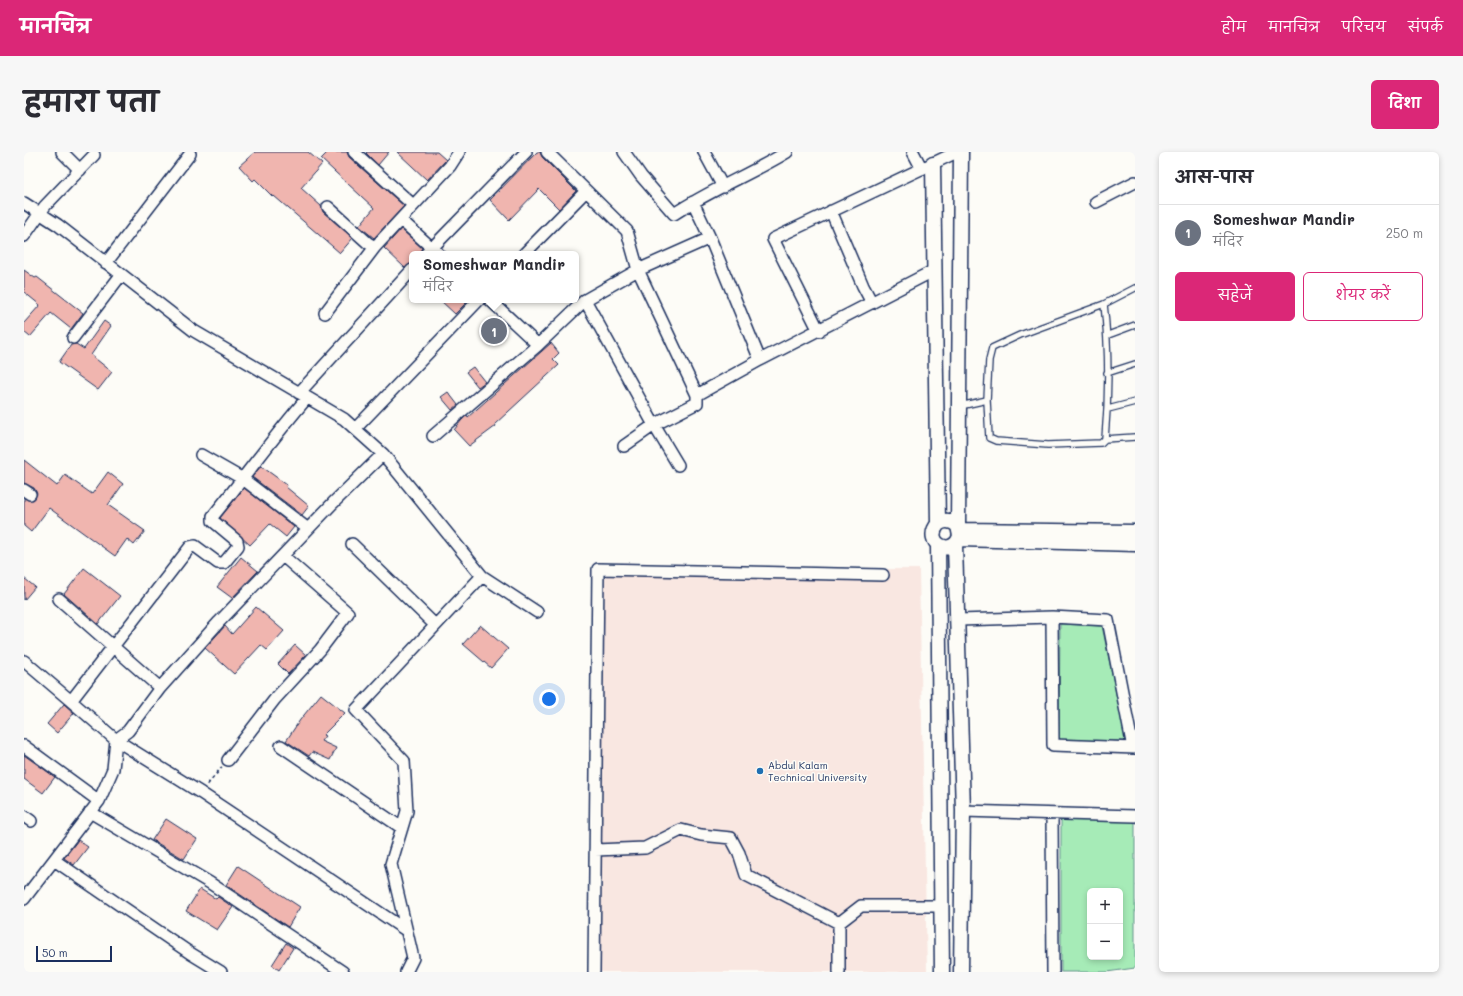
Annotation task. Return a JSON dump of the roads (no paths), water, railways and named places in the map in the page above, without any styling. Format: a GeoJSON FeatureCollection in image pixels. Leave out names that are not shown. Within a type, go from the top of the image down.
{"type":"FeatureCollection","features":[{"type":"Feature","properties":{"kind":"street"},"geometry":{"type":"LineString","coordinates":[[62,152],[80,170]]}},
{"type":"Feature","properties":{"kind":"street"},"geometry":{"type":"LineString","coordinates":[[354,152],[413,205]]}},
{"type":"Feature","properties":{"kind":"street"},"geometry":{"type":"LineString","coordinates":[[325,313],[375,247],[450,166],[459,152]]}},
{"type":"Feature","properties":{"kind":"street"},"geometry":{"type":"LineString","coordinates":[[433,251],[526,152]]}},
{"type":"Feature","properties":{"kind":"street"},"geometry":{"type":"LineString","coordinates":[[547,152],[627,231],[638,270],[697,395],[697,403],[654,425],[624,446]]}},
{"type":"Feature","properties":{"kind":"street"},"geometry":{"type":"LineString","coordinates":[[624,152],[640,176],[674,214],[693,202],[758,170],[784,153]]}},
{"type":"Feature","properties":{"kind":"street"},"geometry":{"type":"LineString","coordinates":[[704,152],[723,187]]}},
{"type":"Feature","properties":{"kind":"street"},"geometry":{"type":"LineString","coordinates":[[913,152],[927,166],[935,270],[938,524]]}},
{"type":"Feature","properties":{"kind":"street"},"geometry":{"type":"LineString","coordinates":[[819,331],[773,239],[957,152]]}},
{"type":"Feature","properties":{"kind":"street"},"geometry":{"type":"LineString","coordinates":[[961,152],[958,535],[963,811],[961,972]]}},
{"type":"Feature","properties":{"kind":"street"},"geometry":{"type":"LineString","coordinates":[[106,263],[190,154]]}},
{"type":"Feature","properties":{"kind":"street"},"geometry":{"type":"LineString","coordinates":[[24,236],[41,214],[45,206],[94,155]]}},
{"type":"Feature","properties":{"kind":"street"},"geometry":{"type":"LineString","coordinates":[[1096,202],[1135,182]]}},
{"type":"Feature","properties":{"kind":"street"},"geometry":{"type":"LineString","coordinates":[[527,251],[586,190]]}},
{"type":"Feature","properties":{"kind":"street"},"geometry":{"type":"LineString","coordinates":[[693,202],[710,238],[760,360]]}},
{"type":"Feature","properties":{"kind":"street"},"geometry":{"type":"LineString","coordinates":[[24,203],[58,225],[194,331],[344,419],[383,454],[482,576],[538,612]]}},
{"type":"Feature","properties":{"kind":"street"},"geometry":{"type":"LineString","coordinates":[[328,207],[368,243],[375,247]]}},
{"type":"Feature","properties":{"kind":"street"},"geometry":{"type":"LineString","coordinates":[[831,211],[863,286],[872,303]]}},
{"type":"Feature","properties":{"kind":"street"},"geometry":{"type":"LineString","coordinates":[[401,220],[431,251]]}},
{"type":"Feature","properties":{"kind":"street"},"geometry":{"type":"LineString","coordinates":[[433,436],[538,346],[585,300],[638,270],[710,238]]}},
{"type":"Feature","properties":{"kind":"street"},"geometry":{"type":"LineString","coordinates":[[697,395],[760,360],[935,270]]}},
{"type":"Feature","properties":{"kind":"street"},"geometry":{"type":"LineString","coordinates":[[71,701],[190,547],[195,546],[218,563],[224,563],[238,546],[237,541],[213,521],[213,516],[243,479],[303,395],[409,273]]}},
{"type":"Feature","properties":{"kind":"street"},"geometry":{"type":"LineString","coordinates":[[73,338],[121,275]]}},
{"type":"Feature","properties":{"kind":"street"},"geometry":{"type":"LineString","coordinates":[[585,300],[654,425],[678,464]]}},
{"type":"Feature","properties":{"kind":"street"},"geometry":{"type":"LineString","coordinates":[[355,429],[476,303]]}},
{"type":"Feature","properties":{"kind":"street"},"geometry":{"type":"LineString","coordinates":[[493,303],[538,346]]}},
{"type":"Feature","properties":{"kind":"street"},"geometry":{"type":"LineString","coordinates":[[25,895],[99,801],[113,769],[116,740],[128,731],[160,688],[219,622],[308,529],[383,454]]}},
{"type":"Feature","properties":{"kind":"street"},"geometry":{"type":"LineString","coordinates":[[201,455],[243,479],[308,529]]}},
{"type":"Feature","properties":{"kind":"street"},"geometry":{"type":"LineString","coordinates":[[958,535],[951,521],[946,520],[938,524],[933,532],[935,541],[946,548],[958,535],[1135,532]]}},
{"type":"Feature","properties":{"kind":"street"},"geometry":{"type":"LineString","coordinates":[[958,535],[1135,544]]}},
{"type":"Feature","properties":{"kind":"street"},"geometry":{"type":"LineString","coordinates":[[352,544],[435,625]]}},
{"type":"Feature","properties":{"kind":"street"},"geometry":{"type":"LineString","coordinates":[[938,544],[942,972]]}},
{"type":"Feature","properties":{"kind":"street"},"geometry":{"type":"LineString","coordinates":[[228,760],[275,699],[320,650],[348,613],[283,556]]}},
{"type":"Feature","properties":{"kind":"street"},"geometry":{"type":"LineString","coordinates":[[594,972],[598,569],[883,575]]}},
{"type":"Feature","properties":{"kind":"street"},"geometry":{"type":"LineString","coordinates":[[406,972],[413,958],[391,864],[406,811],[404,761],[356,710],[482,576]]}},
{"type":"Feature","properties":{"kind":"street"},"geometry":{"type":"LineString","coordinates":[[59,599],[160,688]]}},
{"type":"Feature","properties":{"kind":"street"},"geometry":{"type":"LineString","coordinates":[[959,620],[1052,617],[1108,620],[1134,748],[1053,746],[1052,617]]}},
{"type":"Feature","properties":{"kind":"street"},"geometry":{"type":"LineString","coordinates":[[24,661],[116,740],[201,793],[406,931]]}},
{"type":"Feature","properties":{"kind":"street"},"geometry":{"type":"LineString","coordinates":[[24,746],[99,801]]}},
{"type":"Feature","properties":{"kind":"street"},"geometry":{"type":"LineString","coordinates":[[281,746],[402,828]]}},
{"type":"Feature","properties":{"kind":"street"},"geometry":{"type":"LineString","coordinates":[[963,811],[1135,816]]}},
{"type":"Feature","properties":{"kind":"street"},"geometry":{"type":"LineString","coordinates":[[90,812],[210,883],[343,972]]}},
{"type":"Feature","properties":{"kind":"street"},"geometry":{"type":"LineString","coordinates":[[1052,814],[1053,972]]}},
{"type":"Feature","properties":{"kind":"street"},"geometry":{"type":"LineString","coordinates":[[595,850],[646,848],[681,830],[701,835],[731,838],[739,853],[746,875],[839,923]]}},
{"type":"Feature","properties":{"kind":"street"},"geometry":{"type":"LineString","coordinates":[[54,860],[190,953],[221,972]]}},
{"type":"Feature","properties":{"kind":"street"},"geometry":{"type":"LineString","coordinates":[[839,923],[861,906],[942,906]]}},
{"type":"Feature","properties":{"kind":"street"},"geometry":{"type":"LineString","coordinates":[[839,923],[839,972]]}},
{"type":"Feature","properties":{"kind":"lane"},"geometry":{"type":"LineString","coordinates":[[1135,288],[1104,304],[1020,335],[992,348],[989,360],[987,400],[989,438],[996,441],[1056,445],[1101,443],[1106,439],[1135,437]]}},
{"type":"Feature","properties":{"kind":"lane"},"geometry":{"type":"LineString","coordinates":[[1104,304],[1108,335],[1108,410],[1106,439]]}},
{"type":"Feature","properties":{"kind":"lane"},"geometry":{"type":"LineString","coordinates":[[1108,335],[1135,325]]}},
{"type":"Feature","properties":{"kind":"lane"},"geometry":{"type":"LineString","coordinates":[[1107,373],[1135,364]]}},
{"type":"Feature","properties":{"kind":"lane"},"geometry":{"type":"LineString","coordinates":[[960,406],[987,400]]}},
{"type":"Feature","properties":{"kind":"lane"},"geometry":{"type":"LineString","coordinates":[[1108,410],[1135,402]]}},
{"type":"Feature","properties":{"kind":"place","name":"Someshwar Mandir"},"geometry":{"type":"Point","coordinates":[494,331]}},
{"type":"Feature","properties":{"kind":"place","name":"Abdul Kalam Technical University"},"geometry":{"type":"Point","coordinates":[760,771]}}]}
